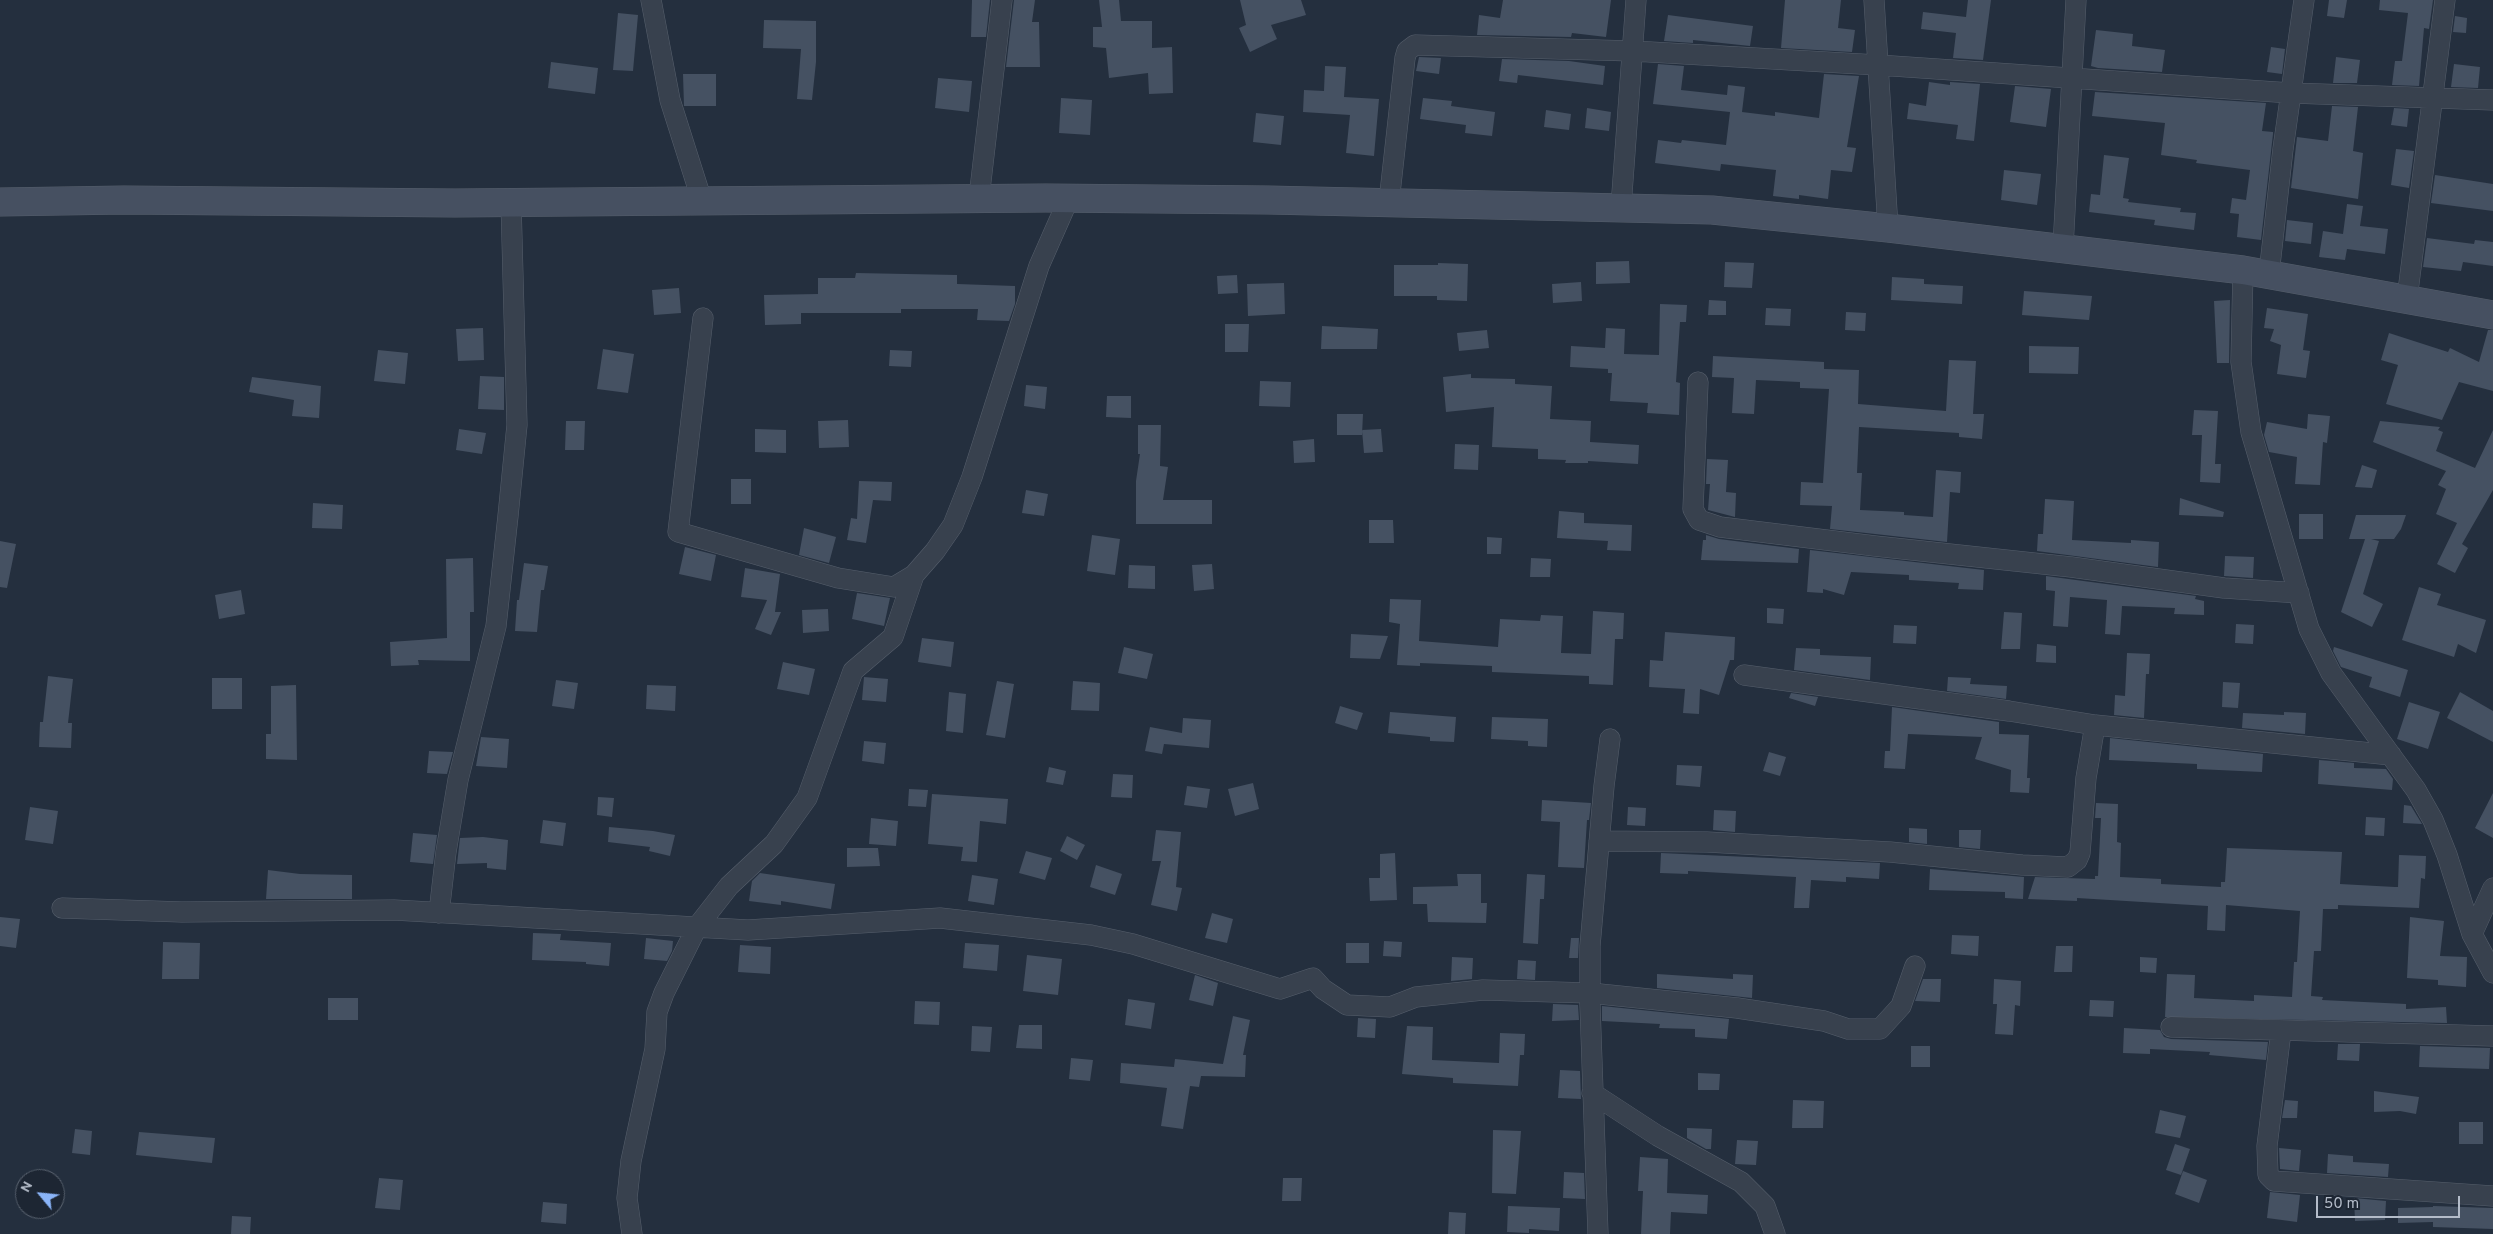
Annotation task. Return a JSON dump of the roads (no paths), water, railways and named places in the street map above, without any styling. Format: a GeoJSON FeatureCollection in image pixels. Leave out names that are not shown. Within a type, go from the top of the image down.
{"type":"FeatureCollection","features":[{"type":"Feature","properties":{"kind":"main road"},"geometry":{"type":"LineString","coordinates":[[0,202],[124,200],[511,202],[1069,198],[1388,202],[1712,210],[2064,248],[2256,272],[2493,316]]}},
{"type":"Feature","properties":{"kind":"street"},"geometry":{"type":"LineString","coordinates":[[651,0],[670,100],[702,201]]}},
{"type":"Feature","properties":{"kind":"street"},"geometry":{"type":"LineString","coordinates":[[978,198],[1002,0]]}},
{"type":"Feature","properties":{"kind":"street"},"geometry":{"type":"LineString","coordinates":[[1621,207],[1636,0]]}},
{"type":"Feature","properties":{"kind":"street"},"geometry":{"type":"LineString","coordinates":[[1874,0],[1888,228]]}},
{"type":"Feature","properties":{"kind":"street"},"geometry":{"type":"LineString","coordinates":[[2064,248],[2076,0]]}},
{"type":"Feature","properties":{"kind":"street"},"geometry":{"type":"LineString","coordinates":[[2304,0],[2290,93],[2241,362],[2252,432],[2309,629],[2331,674],[2416,790],[2433,820],[2447,856],[2472,934],[2493,973]]}},
{"type":"Feature","properties":{"kind":"street"},"geometry":{"type":"LineString","coordinates":[[2407,300],[2446,0]]}},
{"type":"Feature","properties":{"kind":"street"},"geometry":{"type":"LineString","coordinates":[[1388,202],[1405,58],[1408,51],[1416,46],[1633,51],[1878,65],[2290,93],[2493,100]]}},
{"type":"Feature","properties":{"kind":"street"},"geometry":{"type":"LineString","coordinates":[[703,318],[678,532],[838,578],[894,587],[914,575],[935,551],[953,524],[972,477],[1039,266],[1069,198]]}},
{"type":"Feature","properties":{"kind":"street"},"geometry":{"type":"LineString","coordinates":[[439,913],[446,852],[458,780],[496,626],[508,516],[517,425],[511,202]]}},
{"type":"Feature","properties":{"kind":"street"},"geometry":{"type":"LineString","coordinates":[[1698,382],[1693,509],[1699,520],[1720,527],[1875,546],[2072,567],[2224,588],[2299,593]]}},
{"type":"Feature","properties":{"kind":"street"},"geometry":{"type":"LineString","coordinates":[[632,1234],[627,1198],[631,1161],[655,1049],[657,1012],[664,993],[697,927],[729,886],[774,844],[807,798],[853,671],[893,637],[914,575]]}},
{"type":"Feature","properties":{"kind":"street"},"geometry":{"type":"LineString","coordinates":[[1744,675],[1990,708],[2096,725],[2390,755]]}},
{"type":"Feature","properties":{"kind":"street"},"geometry":{"type":"LineString","coordinates":[[1599,841],[1707,842],[1890,852],[2022,865],[2068,867],[2077,860],[2080,853],[2086,778],[2096,725]]}},
{"type":"Feature","properties":{"kind":"street"},"geometry":{"type":"LineString","coordinates":[[1598,1234],[1592,1093],[1590,946],[1610,739]]}},
{"type":"Feature","properties":{"kind":"street"},"geometry":{"type":"LineString","coordinates":[[2472,934],[2493,888]]}},
{"type":"Feature","properties":{"kind":"street"},"geometry":{"type":"LineString","coordinates":[[62,908],[182,912],[394,910],[748,930],[940,918],[1091,935],[1133,944],[1280,988],[1313,978],[1323,988],[1347,1005],[1390,1007],[1416,997],[1483,990],[1590,993],[1737,1008],[1824,1021],[1848,1029],[1880,1029],[1901,1006],[1915,966]]}},
{"type":"Feature","properties":{"kind":"street"},"geometry":{"type":"LineString","coordinates":[[2171,1028],[2493,1036]]}},
{"type":"Feature","properties":{"kind":"street"},"geometry":{"type":"LineString","coordinates":[[2281,1032],[2267,1146],[2268,1175],[2274,1181],[2493,1196]]}},
{"type":"Feature","properties":{"kind":"street"},"geometry":{"type":"LineString","coordinates":[[1592,1093],[1658,1136],[1741,1182],[1765,1206],[1775,1234]]}}]}
